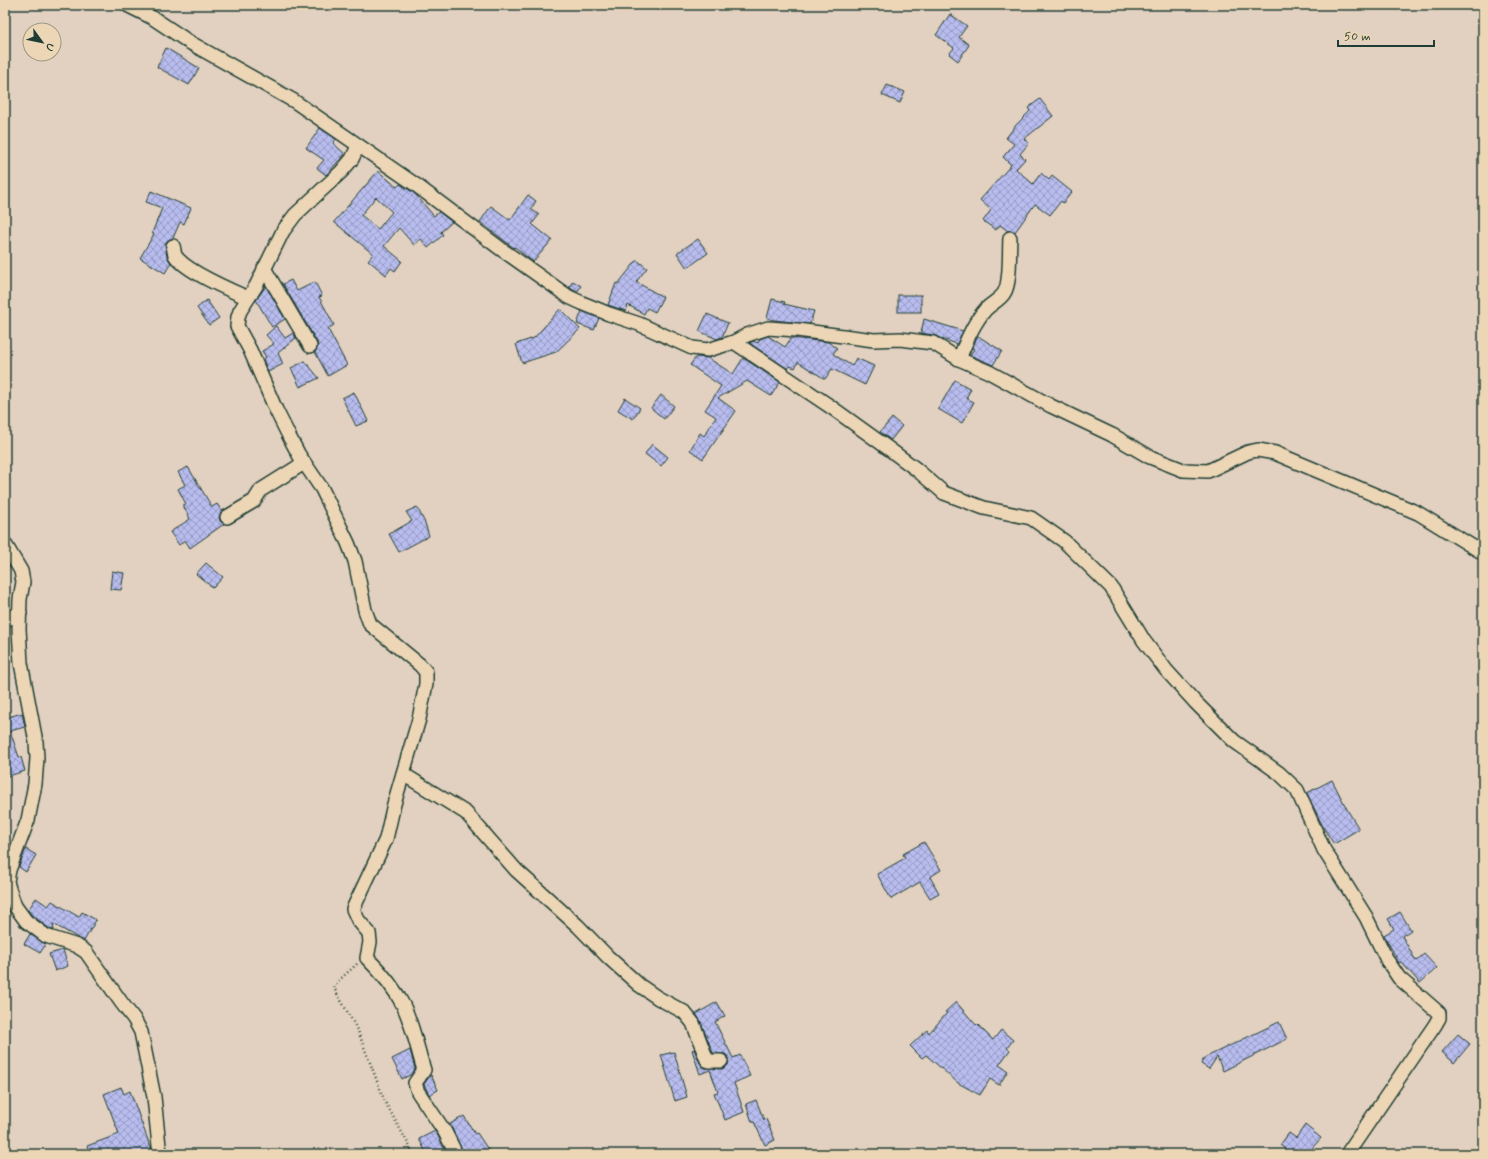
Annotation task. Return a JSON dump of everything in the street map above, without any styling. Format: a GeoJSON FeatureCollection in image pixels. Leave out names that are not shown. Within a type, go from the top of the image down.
{"type":"FeatureCollection","features":[{"type":"Feature","properties":{"kind":"street"},"geometry":{"type":"LineString","coordinates":[[127,5],[153,18],[189,42],[294,101],[416,185],[569,297],[639,324],[692,348],[708,350],[734,342],[747,335],[768,328],[797,330],[874,340],[900,339],[934,343],[959,359],[989,372],[1051,406],[1112,435],[1150,457],[1183,470],[1208,471],[1248,452],[1258,450],[1275,453],[1418,513],[1483,553]]}},
{"type":"Feature","properties":{"kind":"street"},"geometry":{"type":"LineString","coordinates":[[358,146],[352,159],[341,172],[288,223],[277,240],[256,286],[238,318],[237,326],[261,373],[276,410],[304,463],[322,489],[348,543],[355,561],[365,610],[370,624],[420,665],[426,672],[426,684],[419,719],[394,804],[386,839],[353,909],[358,920],[369,933],[370,942],[367,958],[382,972],[403,1005],[413,1032],[424,1070],[415,1083],[418,1092],[445,1132],[456,1154]]}},
{"type":"Feature","properties":{"kind":"street"},"geometry":{"type":"LineString","coordinates":[[959,359],[979,317],[987,307],[1004,294],[1007,287],[1010,238]]}},
{"type":"Feature","properties":{"kind":"street"},"geometry":{"type":"LineString","coordinates":[[173,246],[175,255],[185,265],[209,280],[248,298]]}},
{"type":"Feature","properties":{"kind":"street"},"geometry":{"type":"LineString","coordinates":[[264,268],[310,346]]}},
{"type":"Feature","properties":{"kind":"street"},"geometry":{"type":"LineString","coordinates":[[734,342],[881,443],[916,469],[944,493],[984,508],[1031,518],[1064,541],[1111,587],[1144,641],[1166,670],[1195,702],[1234,741],[1278,773],[1297,790],[1324,850],[1366,917],[1387,960],[1399,978],[1439,1013],[1439,1018],[1435,1025],[1347,1154]]}},
{"type":"Feature","properties":{"kind":"street"},"geometry":{"type":"LineString","coordinates":[[227,517],[254,501],[261,490],[304,463]]}},
{"type":"Feature","properties":{"kind":"street"},"geometry":{"type":"LineString","coordinates":[[5,544],[21,571],[24,582],[20,599],[19,629],[22,663],[36,742],[37,758],[35,784],[28,820],[10,855],[7,881],[15,906],[26,921],[46,936],[76,946],[86,952],[134,1018],[141,1032],[154,1097],[161,1154]]}},
{"type":"Feature","properties":{"kind":"street"},"geometry":{"type":"LineString","coordinates":[[5,620],[20,613]]}},
{"type":"Feature","properties":{"kind":"street"},"geometry":{"type":"LineString","coordinates":[[403,774],[466,813],[516,870],[578,926],[639,985],[658,998],[684,1012],[693,1023],[708,1060],[721,1061]]}},
{"type":"Feature","properties":{"kind":"path"},"geometry":{"type":"LineString","coordinates":[[367,958],[361,961],[339,980],[334,988],[358,1031],[385,1102],[414,1154]]}},
{"type":"Feature","properties":{"kind":"building"},"geometry":{"type":"Polygon","coordinates":[[[950,14],[967,26],[959,37],[969,45],[958,61],[949,54],[954,48],[936,35],[950,14]]]}},
{"type":"Feature","properties":{"kind":"building"},"geometry":{"type":"Polygon","coordinates":[[[166,48],[199,68],[189,85],[157,67],[166,48]]]}},
{"type":"Feature","properties":{"kind":"building"},"geometry":{"type":"Polygon","coordinates":[[[887,85],[905,92],[900,103],[882,95],[887,85]]]}},
{"type":"Feature","properties":{"kind":"building"},"geometry":{"type":"Polygon","coordinates":[[[1040,99],[1053,116],[1024,139],[1029,143],[1020,154],[1025,159],[1016,169],[1033,184],[1041,173],[1049,180],[1052,176],[1072,192],[1063,203],[1061,201],[1050,215],[1035,204],[1015,232],[1008,231],[1000,225],[996,230],[983,221],[991,210],[980,200],[1011,165],[1003,157],[1014,144],[1006,138],[1030,111],[1028,108],[1040,99]]]}},
{"type":"Feature","properties":{"kind":"building"},"geometry":{"type":"Polygon","coordinates":[[[320,128],[336,139],[333,143],[345,154],[326,175],[317,168],[324,160],[306,148],[320,128]]]}},
{"type":"Feature","properties":{"kind":"building"},"geometry":{"type":"Polygon","coordinates":[[[378,171],[397,187],[400,184],[414,193],[434,216],[439,212],[452,222],[441,232],[443,235],[428,248],[421,239],[414,245],[399,228],[384,246],[402,261],[395,271],[391,268],[386,275],[368,260],[373,254],[334,222],[378,171]],[[376,197],[361,215],[378,229],[392,212],[376,197]]]}},
{"type":"Feature","properties":{"kind":"building"},"geometry":{"type":"Polygon","coordinates":[[[151,191],[191,208],[184,224],[180,222],[173,238],[165,244],[167,257],[171,263],[165,273],[140,258],[154,234],[152,233],[162,208],[146,202],[151,191]]]}},
{"type":"Feature","properties":{"kind":"building"},"geometry":{"type":"Polygon","coordinates":[[[528,195],[536,201],[531,209],[539,215],[532,224],[552,240],[533,262],[480,222],[491,206],[510,220],[528,195]]]}},
{"type":"Feature","properties":{"kind":"building"},"geometry":{"type":"Polygon","coordinates":[[[698,239],[708,253],[687,268],[677,253],[698,239]]]}},
{"type":"Feature","properties":{"kind":"building"},"geometry":{"type":"Polygon","coordinates":[[[637,260],[647,268],[636,282],[663,297],[655,312],[647,308],[644,314],[628,305],[626,311],[608,305],[616,283],[618,284],[637,260]]]}},
{"type":"Feature","properties":{"kind":"building"},"geometry":{"type":"Polygon","coordinates":[[[291,280],[297,291],[315,282],[322,296],[319,297],[334,325],[328,329],[347,365],[328,376],[315,352],[318,346],[317,342],[283,284],[291,280]]]}},
{"type":"Feature","properties":{"kind":"building"},"geometry":{"type":"Polygon","coordinates":[[[573,281],[581,286],[577,292],[569,287],[573,281]]]}},
{"type":"Feature","properties":{"kind":"building"},"geometry":{"type":"Polygon","coordinates":[[[266,286],[285,319],[272,327],[256,300],[266,286]]]}},
{"type":"Feature","properties":{"kind":"building"},"geometry":{"type":"Polygon","coordinates":[[[898,295],[921,295],[921,312],[898,312],[898,295]]]}},
{"type":"Feature","properties":{"kind":"building"},"geometry":{"type":"Polygon","coordinates":[[[772,299],[785,302],[784,304],[814,311],[810,324],[767,318],[772,299]]]}},
{"type":"Feature","properties":{"kind":"building"},"geometry":{"type":"Polygon","coordinates":[[[207,300],[219,318],[209,325],[197,308],[207,300]]]}},
{"type":"Feature","properties":{"kind":"building"},"geometry":{"type":"Polygon","coordinates":[[[560,309],[580,329],[556,352],[522,363],[516,344],[534,338],[560,309]]]}},
{"type":"Feature","properties":{"kind":"building"},"geometry":{"type":"Polygon","coordinates":[[[582,311],[599,318],[594,330],[577,324],[582,311]]]}},
{"type":"Feature","properties":{"kind":"building"},"geometry":{"type":"Polygon","coordinates":[[[707,314],[728,323],[722,337],[717,339],[699,331],[707,314]]]}},
{"type":"Feature","properties":{"kind":"building"},"geometry":{"type":"Polygon","coordinates":[[[924,319],[963,331],[957,344],[934,335],[921,333],[924,319]]]}},
{"type":"Feature","properties":{"kind":"building"},"geometry":{"type":"Polygon","coordinates":[[[276,326],[285,338],[293,333],[296,338],[278,353],[283,364],[268,372],[263,359],[266,357],[262,351],[274,344],[266,335],[276,326]]]}},
{"type":"Feature","properties":{"kind":"building"},"geometry":{"type":"Polygon","coordinates":[[[768,336],[785,347],[791,338],[828,342],[837,348],[833,354],[852,366],[856,358],[874,366],[865,385],[832,369],[825,379],[798,362],[795,368],[790,366],[788,369],[749,343],[754,341],[757,343],[760,339],[768,336]]]}},
{"type":"Feature","properties":{"kind":"building"},"geometry":{"type":"Polygon","coordinates":[[[978,336],[1002,351],[993,365],[970,355],[974,349],[972,348],[978,336]]]}},
{"type":"Feature","properties":{"kind":"building"},"geometry":{"type":"Polygon","coordinates":[[[696,357],[708,358],[733,374],[743,358],[780,382],[771,396],[747,381],[718,398],[736,411],[703,459],[690,450],[700,433],[704,436],[716,417],[705,410],[721,386],[690,365],[696,357]]]}},
{"type":"Feature","properties":{"kind":"building"},"geometry":{"type":"Polygon","coordinates":[[[305,361],[319,378],[300,387],[291,368],[305,361]]]}},
{"type":"Feature","properties":{"kind":"building"},"geometry":{"type":"Polygon","coordinates":[[[955,380],[971,389],[966,398],[974,402],[962,423],[938,409],[955,380]]]}},
{"type":"Feature","properties":{"kind":"building"},"geometry":{"type":"Polygon","coordinates":[[[354,392],[368,421],[356,426],[342,398],[354,392]]]}},
{"type":"Feature","properties":{"kind":"building"},"geometry":{"type":"Polygon","coordinates":[[[661,395],[674,406],[664,419],[651,408],[661,395]]]}},
{"type":"Feature","properties":{"kind":"building"},"geometry":{"type":"Polygon","coordinates":[[[625,398],[640,408],[633,419],[618,410],[625,398]]]}},
{"type":"Feature","properties":{"kind":"building"},"geometry":{"type":"Polygon","coordinates":[[[892,418],[902,426],[891,440],[880,432],[892,418]]]}},
{"type":"Feature","properties":{"kind":"building"},"geometry":{"type":"Polygon","coordinates":[[[652,444],[668,457],[661,466],[645,454],[652,444]]]}},
{"type":"Feature","properties":{"kind":"building"},"geometry":{"type":"Polygon","coordinates":[[[188,467],[212,507],[217,504],[222,511],[219,517],[220,521],[224,524],[190,548],[185,540],[179,545],[170,532],[190,519],[183,505],[186,504],[178,489],[185,485],[178,472],[188,467]]]}},
{"type":"Feature","properties":{"kind":"building"},"geometry":{"type":"Polygon","coordinates":[[[417,507],[425,523],[429,536],[399,552],[389,534],[412,521],[406,512],[417,507]]]}},
{"type":"Feature","properties":{"kind":"building"},"geometry":{"type":"Polygon","coordinates":[[[206,563],[223,577],[213,588],[196,574],[206,563]]]}},
{"type":"Feature","properties":{"kind":"building"},"geometry":{"type":"Polygon","coordinates":[[[112,571],[124,573],[121,590],[110,589],[112,571]]]}},
{"type":"Feature","properties":{"kind":"building"},"geometry":{"type":"Polygon","coordinates":[[[22,713],[25,727],[10,731],[25,771],[5,777],[5,718],[22,713]]]}},
{"type":"Feature","properties":{"kind":"building"},"geometry":{"type":"Polygon","coordinates":[[[1332,780],[1359,829],[1334,844],[1323,827],[1307,793],[1332,780]]]}},
{"type":"Feature","properties":{"kind":"building"},"geometry":{"type":"Polygon","coordinates":[[[924,842],[941,870],[930,877],[939,893],[930,898],[920,882],[891,899],[877,874],[905,858],[903,854],[924,842]]]}},
{"type":"Feature","properties":{"kind":"building"},"geometry":{"type":"Polygon","coordinates":[[[26,849],[36,855],[26,872],[19,867],[26,849]]]}},
{"type":"Feature","properties":{"kind":"building"},"geometry":{"type":"Polygon","coordinates":[[[36,898],[48,906],[52,901],[79,917],[82,912],[96,920],[84,941],[53,924],[54,930],[50,929],[32,915],[28,910],[36,898]]]}},
{"type":"Feature","properties":{"kind":"building"},"geometry":{"type":"Polygon","coordinates":[[[1400,912],[1411,930],[1402,936],[1416,961],[1424,954],[1437,968],[1420,983],[1401,962],[1399,963],[1384,935],[1394,929],[1388,919],[1400,912]]]}},
{"type":"Feature","properties":{"kind":"building"},"geometry":{"type":"Polygon","coordinates":[[[30,934],[46,944],[40,953],[24,944],[30,934]]]}},
{"type":"Feature","properties":{"kind":"building"},"geometry":{"type":"Polygon","coordinates":[[[63,950],[68,966],[55,971],[49,954],[63,950]]]}},
{"type":"Feature","properties":{"kind":"building"},"geometry":{"type":"Polygon","coordinates":[[[717,1002],[725,1016],[715,1022],[733,1058],[740,1055],[750,1076],[734,1083],[744,1112],[725,1120],[714,1093],[718,1092],[710,1070],[700,1074],[692,1050],[694,1049],[700,1063],[704,1068],[721,1069],[728,1065],[728,1057],[725,1054],[713,1053],[700,1020],[696,1014],[717,1002]]]}},
{"type":"Feature","properties":{"kind":"building"},"geometry":{"type":"Polygon","coordinates":[[[956,1002],[976,1025],[977,1024],[993,1040],[1001,1030],[1013,1040],[1007,1048],[1010,1050],[999,1065],[1008,1071],[999,1085],[990,1079],[980,1095],[958,1083],[926,1055],[922,1058],[910,1046],[927,1030],[929,1033],[947,1013],[945,1012],[956,1002]]]}},
{"type":"Feature","properties":{"kind":"building"},"geometry":{"type":"Polygon","coordinates":[[[1279,1022],[1287,1039],[1223,1071],[1217,1057],[1209,1069],[1201,1064],[1204,1058],[1279,1022]]]}},
{"type":"Feature","properties":{"kind":"building"},"geometry":{"type":"Polygon","coordinates":[[[1458,1034],[1470,1044],[1454,1063],[1442,1052],[1458,1034]]]}},
{"type":"Feature","properties":{"kind":"building"},"geometry":{"type":"Polygon","coordinates":[[[410,1050],[415,1069],[412,1074],[402,1079],[392,1059],[410,1050]]]}},
{"type":"Feature","properties":{"kind":"building"},"geometry":{"type":"Polygon","coordinates":[[[674,1052],[687,1097],[675,1101],[661,1055],[674,1052]]]}},
{"type":"Feature","properties":{"kind":"building"},"geometry":{"type":"Polygon","coordinates":[[[431,1075],[438,1090],[429,1095],[424,1084],[431,1075]]]}},
{"type":"Feature","properties":{"kind":"building"},"geometry":{"type":"Polygon","coordinates":[[[121,1087],[124,1094],[130,1091],[153,1154],[90,1154],[87,1146],[119,1134],[104,1094],[121,1087]]]}},
{"type":"Feature","properties":{"kind":"building"},"geometry":{"type":"Polygon","coordinates":[[[756,1100],[764,1120],[766,1119],[775,1140],[765,1145],[754,1122],[752,1122],[746,1104],[756,1100]]]}},
{"type":"Feature","properties":{"kind":"building"},"geometry":{"type":"Polygon","coordinates":[[[464,1116],[475,1134],[477,1133],[491,1154],[464,1154],[450,1124],[464,1116]]]}},
{"type":"Feature","properties":{"kind":"building"},"geometry":{"type":"Polygon","coordinates":[[[1305,1125],[1321,1138],[1307,1154],[1292,1154],[1280,1145],[1289,1133],[1296,1138],[1305,1125]]]}},
{"type":"Feature","properties":{"kind":"building"},"geometry":{"type":"Polygon","coordinates":[[[435,1131],[447,1154],[427,1154],[419,1139],[435,1131]]]}}]}
